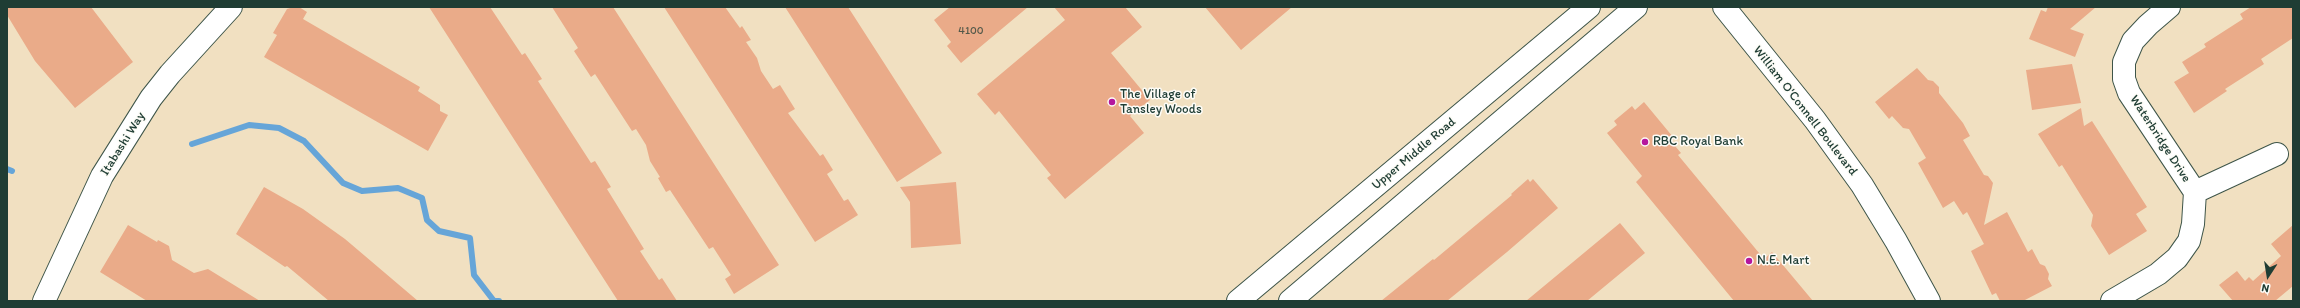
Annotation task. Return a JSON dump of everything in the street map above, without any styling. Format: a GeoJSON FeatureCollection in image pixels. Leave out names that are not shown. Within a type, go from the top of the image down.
{"type":"FeatureCollection","features":[{"type":"Feature","properties":{"kind":"street","name":"Itabashi Way"},"geometry":{"type":"LineString","coordinates":[[44,301],[88,204],[114,157],[151,98],[170,74],[231,7]]}},
{"type":"Feature","properties":{"kind":"street","name":"Upper Middle Road"},"geometry":{"type":"LineString","coordinates":[[1238,301],[1589,7]]}},
{"type":"Feature","properties":{"kind":"street"},"geometry":{"type":"LineString","coordinates":[[1290,301],[1636,7]]}},
{"type":"Feature","properties":{"kind":"street","name":"William O'Connell Boulevard"},"geometry":{"type":"LineString","coordinates":[[1724,7],[1815,120],[1862,185],[1896,241],[1928,301]]}},
{"type":"Feature","properties":{"kind":"street","name":"Waterbridge Drive"},"geometry":{"type":"LineString","coordinates":[[2112,301],[2158,274],[2177,258],[2188,241],[2193,224],[2195,192],[2129,93],[2124,79],[2124,62],[2133,41],[2148,25],[2169,7]]}},
{"type":"Feature","properties":{"kind":"street","name":"Waterbridge Drive"},"geometry":{"type":"LineString","coordinates":[[2195,192],[2277,154]]}},
{"type":"Feature","properties":{"kind":"building"},"geometry":{"type":"Polygon","coordinates":[[[7,7],[91,7],[133,62],[75,108],[35,61],[7,15],[7,7]]]}},
{"type":"Feature","properties":{"kind":"building"},"geometry":{"type":"Polygon","coordinates":[[[299,7],[307,12],[303,19],[420,87],[418,91],[440,105],[440,111],[448,115],[428,151],[264,57],[277,35],[273,33],[287,9],[299,7]]]}},
{"type":"Feature","properties":{"kind":"building"},"geometry":{"type":"Polygon","coordinates":[[[429,7],[490,7],[522,55],[525,53],[542,79],[538,81],[591,163],[595,161],[611,187],[607,189],[644,249],[640,251],[659,280],[662,278],[677,301],[618,301],[429,7]]]}},
{"type":"Feature","properties":{"kind":"building"},"geometry":{"type":"Polygon","coordinates":[[[552,7],[613,7],[779,265],[734,294],[725,279],[731,275],[713,247],[709,249],[670,190],[666,192],[658,178],[660,177],[650,161],[646,145],[636,129],[632,131],[595,74],[591,77],[574,51],[578,48],[552,7]]]}},
{"type":"Feature","properties":{"kind":"building"},"geometry":{"type":"Polygon","coordinates":[[[664,7],[725,7],[740,28],[742,26],[751,40],[746,42],[757,58],[761,71],[773,89],[780,85],[795,109],[788,113],[820,156],[823,154],[833,170],[827,174],[844,201],[848,199],[858,215],[815,242],[664,7]]]}},
{"type":"Feature","properties":{"kind":"building"},"geometry":{"type":"Polygon","coordinates":[[[785,7],[848,7],[942,153],[897,182],[785,7]]]}},
{"type":"Feature","properties":{"kind":"building"},"geometry":{"type":"Polygon","coordinates":[[[950,7],[1028,7],[961,63],[947,46],[951,42],[934,20],[950,7]]]}},
{"type":"Feature","properties":{"kind":"building","name":"The Village of Tansley Woods"},"geometry":{"type":"Polygon","coordinates":[[[1054,7],[1125,7],[1142,27],[1111,53],[1150,100],[1130,116],[1144,133],[1065,199],[1047,178],[1051,175],[999,111],[995,115],[977,94],[1065,20],[1054,7]]]}},
{"type":"Feature","properties":{"kind":"building"},"geometry":{"type":"Polygon","coordinates":[[[1205,7],[1292,7],[1241,50],[1205,7]]]}},
{"type":"Feature","properties":{"kind":"building"},"geometry":{"type":"Polygon","coordinates":[[[2048,7],[2096,7],[2070,29],[2084,34],[2075,57],[2029,39],[2041,10],[2046,12],[2048,7]]]}},
{"type":"Feature","properties":{"kind":"building"},"geometry":{"type":"Polygon","coordinates":[[[2251,7],[2293,7],[2293,38],[2261,59],[2264,64],[2225,89],[2227,91],[2194,113],[2174,82],[2189,73],[2182,62],[2206,47],[2204,44],[2243,19],[2240,14],[2251,7]]]}},
{"type":"Feature","properties":{"kind":"building"},"geometry":{"type":"Polygon","coordinates":[[[2072,64],[2081,103],[2032,110],[2026,70],[2072,64]]]}},
{"type":"Feature","properties":{"kind":"building"},"geometry":{"type":"Polygon","coordinates":[[[1917,68],[1928,80],[1933,81],[1939,87],[1939,93],[1963,123],[1970,136],[1963,140],[1984,175],[1988,176],[1993,183],[1984,225],[2007,212],[2028,252],[2032,249],[2040,264],[2045,266],[2049,274],[2048,279],[2052,286],[2023,301],[2000,301],[1996,293],[1992,295],[1971,251],[1984,244],[1967,212],[1963,215],[1954,201],[1943,208],[1918,163],[1926,158],[1909,129],[1903,128],[1892,116],[1889,119],[1875,102],[1917,68]]]}},
{"type":"Feature","properties":{"kind":"building"},"geometry":{"type":"Polygon","coordinates":[[[1644,102],[1673,137],[1670,140],[1681,153],[1678,155],[1764,259],[1772,252],[1813,301],[1734,301],[1636,182],[1642,176],[1607,133],[1617,125],[1614,121],[1632,106],[1635,110],[1644,102]]]}},
{"type":"Feature","properties":{"kind":"building"},"geometry":{"type":"Polygon","coordinates":[[[2081,108],[2084,126],[2092,121],[2147,207],[2136,214],[2147,231],[2109,255],[2091,226],[2093,215],[2062,165],[2059,167],[2038,134],[2081,108]]]}},
{"type":"Feature","properties":{"kind":"building"},"geometry":{"type":"Polygon","coordinates":[[[1528,179],[1530,182],[1533,179],[1558,208],[1507,252],[1447,301],[1381,301],[1433,259],[1434,260],[1512,195],[1511,194],[1528,179]]]}},
{"type":"Feature","properties":{"kind":"building"},"geometry":{"type":"Polygon","coordinates":[[[956,182],[961,244],[911,248],[910,202],[900,187],[956,182]]]}},
{"type":"Feature","properties":{"kind":"building"},"geometry":{"type":"Polygon","coordinates":[[[264,187],[303,209],[345,239],[418,301],[329,301],[287,266],[285,267],[236,234],[264,187]]]}},
{"type":"Feature","properties":{"kind":"building"},"geometry":{"type":"Polygon","coordinates":[[[1620,223],[1645,253],[1587,301],[1526,301],[1620,223]]]}},
{"type":"Feature","properties":{"kind":"building"},"geometry":{"type":"Polygon","coordinates":[[[128,225],[157,242],[158,240],[169,246],[172,260],[194,273],[208,269],[260,301],[147,301],[100,272],[128,225]]]}},
{"type":"Feature","properties":{"kind":"building"},"geometry":{"type":"Polygon","coordinates":[[[2293,225],[2293,286],[2275,301],[2233,301],[2219,285],[2237,271],[2245,281],[2249,277],[2253,281],[2281,256],[2271,244],[2293,225]]]}},
{"type":"Feature","properties":{"kind":"waterway"},"geometry":{"type":"LineString","coordinates":[[192,144],[249,125],[279,128],[304,141],[343,183],[362,191],[398,188],[422,198],[427,220],[439,231],[470,238],[474,275],[494,301],[499,301]]}},
{"type":"Feature","properties":{"kind":"waterway"},"geometry":{"type":"LineString","coordinates":[[7,169],[12,171]]}},
{"type":"Feature","properties":{"kind":"place","name":"The Village of Tansley Woods"},"geometry":{"type":"Point","coordinates":[1112,102]}},
{"type":"Feature","properties":{"kind":"place","name":"RBC Royal Bank"},"geometry":{"type":"Point","coordinates":[1645,142]}},
{"type":"Feature","properties":{"kind":"place","name":"N.E. Mart"},"geometry":{"type":"Point","coordinates":[1749,261]}}]}
